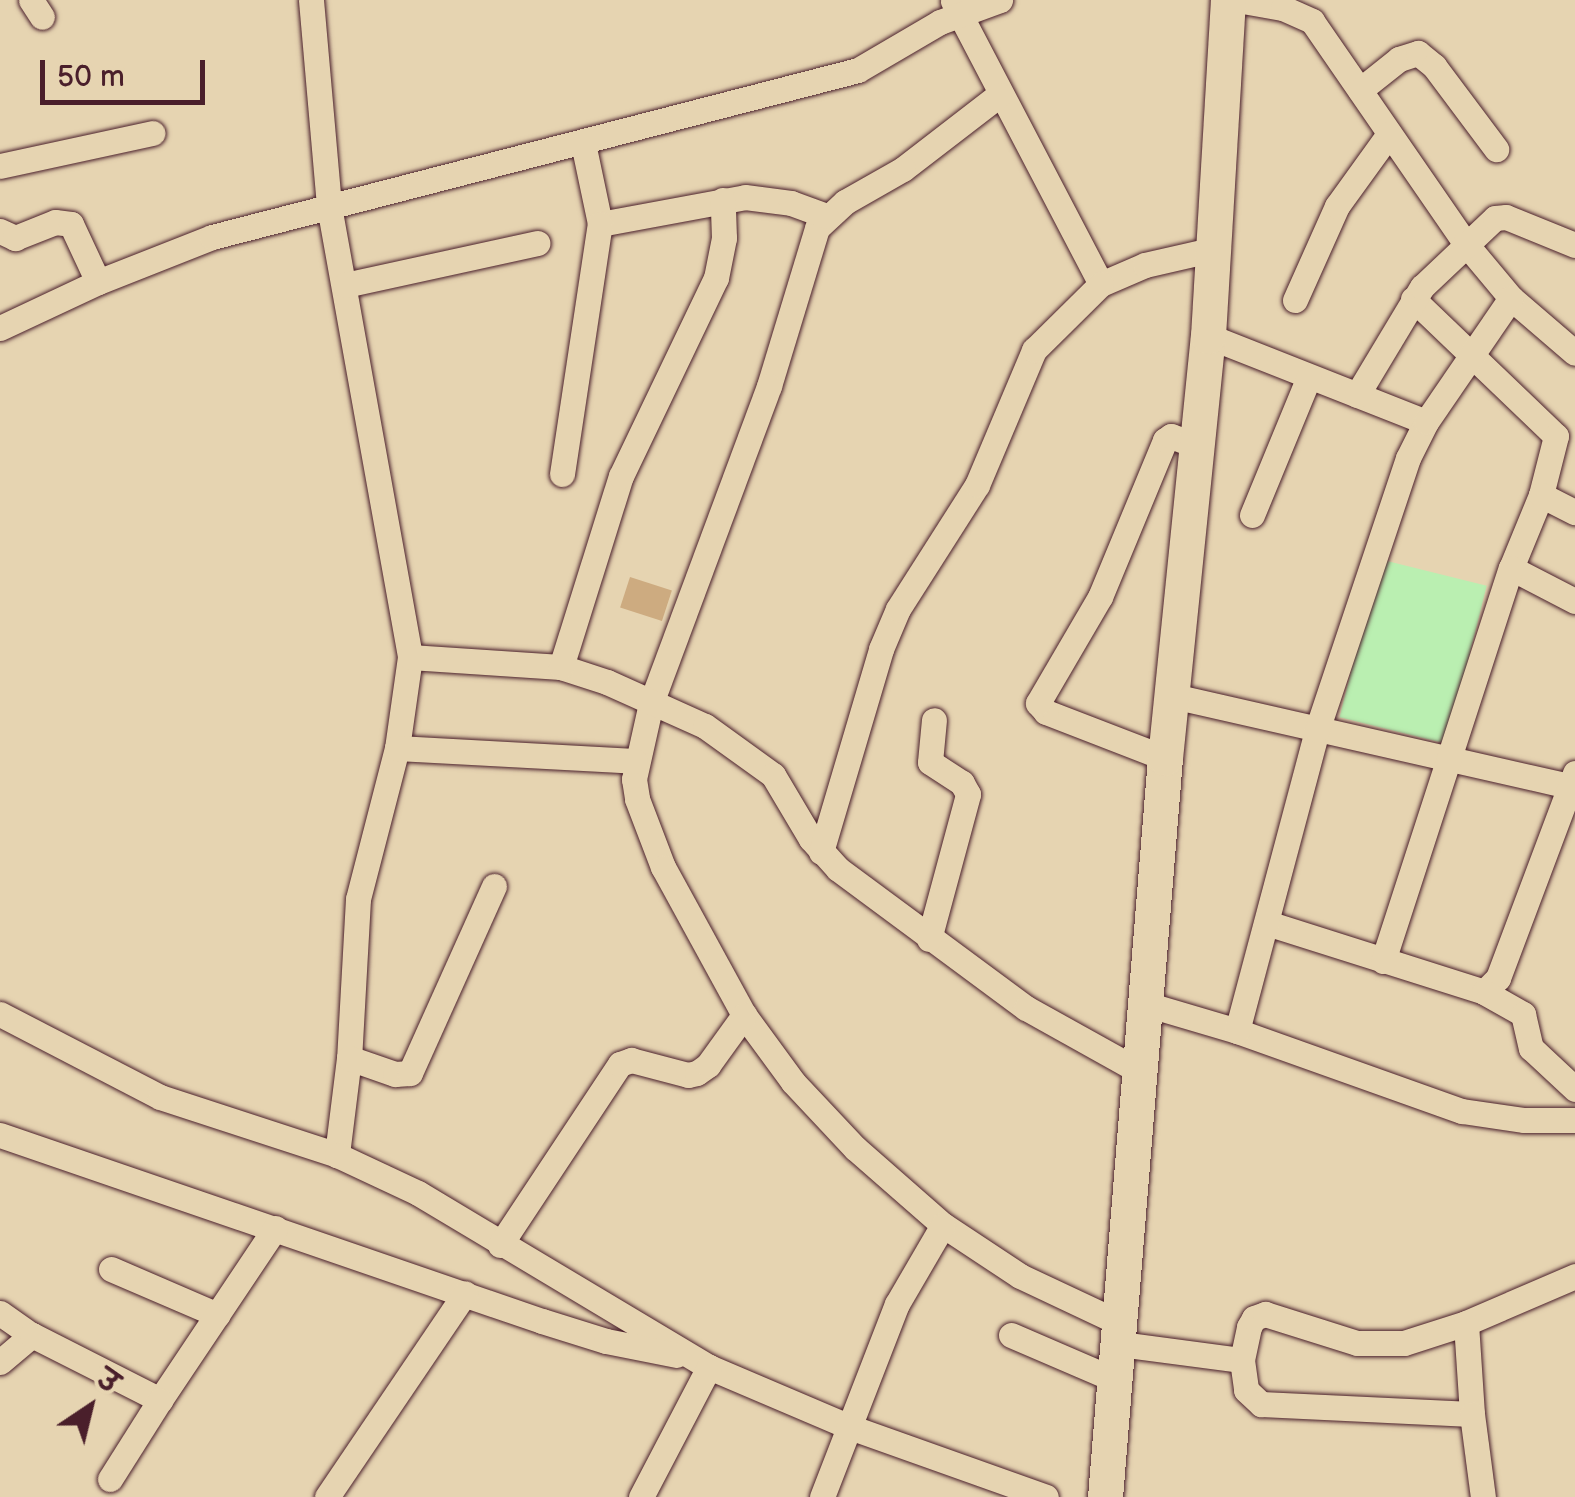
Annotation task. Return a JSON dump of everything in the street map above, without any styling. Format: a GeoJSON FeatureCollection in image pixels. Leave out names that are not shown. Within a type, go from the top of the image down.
{"type":"FeatureCollection","features":[{"type":"Feature","properties":{"kind":"street"},"geometry":{"type":"LineString","coordinates":[[311,0],[329,206],[410,657],[397,748],[358,899],[349,1058],[337,1155]]}},
{"type":"Feature","properties":{"kind":"street"},"geometry":{"type":"LineString","coordinates":[[0,328],[98,282],[212,238],[858,70],[955,7],[1000,0]]}},
{"type":"Feature","properties":{"kind":"street"},"geometry":{"type":"LineString","coordinates":[[1105,1497],[1118,1381],[1165,758],[1208,336],[1228,0]]}},
{"type":"Feature","properties":{"kind":"street"},"geometry":{"type":"LineString","coordinates":[[1237,0],[1283,8],[1312,21],[1464,243],[1511,298],[1575,353]]}},
{"type":"Feature","properties":{"kind":"street"},"geometry":{"type":"LineString","coordinates":[[955,7],[1101,284]]}},
{"type":"Feature","properties":{"kind":"street"},"geometry":{"type":"LineString","coordinates":[[1360,90],[1399,60],[1418,53],[1434,66],[1496,149]]}},
{"type":"Feature","properties":{"kind":"street"},"geometry":{"type":"LineString","coordinates":[[999,95],[903,169],[826,216],[812,242],[769,386],[651,702],[635,760],[637,799],[664,867],[744,1015],[793,1082],[855,1148],[942,1225],[1121,1334],[1242,1360]]}},
{"type":"Feature","properties":{"kind":"street"},"geometry":{"type":"LineString","coordinates":[[0,166],[152,133]]}},
{"type":"Feature","properties":{"kind":"street"},"geometry":{"type":"LineString","coordinates":[[1295,300],[1337,206],[1389,134]]}},
{"type":"Feature","properties":{"kind":"street"},"geometry":{"type":"LineString","coordinates":[[562,474],[600,224],[583,143]]}},
{"type":"Feature","properties":{"kind":"street"},"geometry":{"type":"LineString","coordinates":[[600,224],[744,197],[792,202],[826,216]]}},
{"type":"Feature","properties":{"kind":"street"},"geometry":{"type":"LineString","coordinates":[[561,667],[621,476],[716,278],[724,238],[723,200]]}},
{"type":"Feature","properties":{"kind":"street"},"geometry":{"type":"LineString","coordinates":[[1357,395],[1413,298],[1464,243],[1495,218],[1506,217],[1575,245]]}},
{"type":"Feature","properties":{"kind":"street"},"geometry":{"type":"LineString","coordinates":[[0,230],[16,238],[55,222],[71,224],[98,282]]}},
{"type":"Feature","properties":{"kind":"street"},"geometry":{"type":"LineString","coordinates":[[344,285],[537,243]]}},
{"type":"Feature","properties":{"kind":"street"},"geometry":{"type":"LineString","coordinates":[[821,852],[881,648],[898,609],[977,485],[1034,350],[1101,284],[1146,265],[1214,249]]}},
{"type":"Feature","properties":{"kind":"street"},"geometry":{"type":"LineString","coordinates":[[1383,962],[1511,568],[1566,443],[1413,298]]}},
{"type":"Feature","properties":{"kind":"street"},"geometry":{"type":"LineString","coordinates":[[1238,1031],[1316,730],[1364,578],[1408,458],[1471,352],[1511,298]]}},
{"type":"Feature","properties":{"kind":"street"},"geometry":{"type":"LineString","coordinates":[[1208,336],[1426,422]]}},
{"type":"Feature","properties":{"kind":"street"},"geometry":{"type":"LineString","coordinates":[[1252,515],[1310,377]]}},
{"type":"Feature","properties":{"kind":"street"},"geometry":{"type":"LineString","coordinates":[[1165,758],[1046,712],[1038,703],[1100,597],[1165,440],[1171,436],[1198,446]]}},
{"type":"Feature","properties":{"kind":"street"},"geometry":{"type":"LineString","coordinates":[[1541,494],[1575,512]]}},
{"type":"Feature","properties":{"kind":"street"},"geometry":{"type":"LineString","coordinates":[[1511,568],[1575,601]]}},
{"type":"Feature","properties":{"kind":"street"},"geometry":{"type":"LineString","coordinates":[[410,657],[561,667],[706,726],[757,760],[788,795],[821,852],[929,938],[1053,1026],[1142,1073]]}},
{"type":"Feature","properties":{"kind":"street"},"geometry":{"type":"LineString","coordinates":[[1173,696],[1571,787],[1498,978],[1484,992]]}},
{"type":"Feature","properties":{"kind":"street"},"geometry":{"type":"LineString","coordinates":[[929,938],[968,794],[962,782],[930,762],[934,720]]}},
{"type":"Feature","properties":{"kind":"street"},"geometry":{"type":"LineString","coordinates":[[397,748],[635,760]]}},
{"type":"Feature","properties":{"kind":"street"},"geometry":{"type":"LineString","coordinates":[[349,1058],[396,1074],[410,1073],[494,886]]}},
{"type":"Feature","properties":{"kind":"street"},"geometry":{"type":"LineString","coordinates":[[1268,923],[1484,992],[1524,1014],[1530,1048],[1575,1089]]}},
{"type":"Feature","properties":{"kind":"street"},"geometry":{"type":"LineString","coordinates":[[1146,1004],[1238,1031],[1462,1111],[1524,1120],[1575,1120]]}},
{"type":"Feature","properties":{"kind":"street"},"geometry":{"type":"LineString","coordinates":[[0,1014],[160,1097],[337,1155],[418,1192],[500,1245],[701,1362],[847,1426],[1046,1497]]}},
{"type":"Feature","properties":{"kind":"street"},"geometry":{"type":"LineString","coordinates":[[500,1245],[620,1064],[630,1060],[688,1075],[696,1073],[708,1065],[744,1015]]}},
{"type":"Feature","properties":{"kind":"street"},"geometry":{"type":"LineString","coordinates":[[0,1135],[606,1342],[701,1362]]}},
{"type":"Feature","properties":{"kind":"street"},"geometry":{"type":"LineString","coordinates":[[822,1497],[902,1294],[942,1225]]}},
{"type":"Feature","properties":{"kind":"street"},"geometry":{"type":"LineString","coordinates":[[110,1479],[274,1228]]}},
{"type":"Feature","properties":{"kind":"street"},"geometry":{"type":"LineString","coordinates":[[111,1269],[218,1315]]}},
{"type":"Feature","properties":{"kind":"street"},"geometry":{"type":"LineString","coordinates":[[1472,1414],[1261,1404],[1246,1390],[1242,1360],[1249,1327],[1254,1318],[1265,1314],[1357,1343],[1404,1343],[1466,1323],[1575,1276]]}},
{"type":"Feature","properties":{"kind":"street"},"geometry":{"type":"LineString","coordinates":[[327,1497],[465,1293]]}},
{"type":"Feature","properties":{"kind":"street"},"geometry":{"type":"LineString","coordinates":[[0,1313],[32,1336],[160,1400]]}},
{"type":"Feature","properties":{"kind":"street"},"geometry":{"type":"LineString","coordinates":[[1466,1323],[1483,1497]]}},
{"type":"Feature","properties":{"kind":"street"},"geometry":{"type":"LineString","coordinates":[[1011,1334],[1118,1381]]}},
{"type":"Feature","properties":{"kind":"street"},"geometry":{"type":"LineString","coordinates":[[0,1362],[32,1336]]}},
{"type":"Feature","properties":{"kind":"street"},"geometry":{"type":"LineString","coordinates":[[641,1497],[701,1362]]}},
{"type":"Feature","properties":{"kind":"green space"},"geometry":{"type":"Polygon","coordinates":[[[1379,559],[1487,586],[1447,744],[1340,717],[1379,559]]]}},
{"type":"Feature","properties":{"kind":"building"},"geometry":{"type":"Polygon","coordinates":[[[630,577],[672,591],[662,621],[620,607],[630,577]]]}}]}
